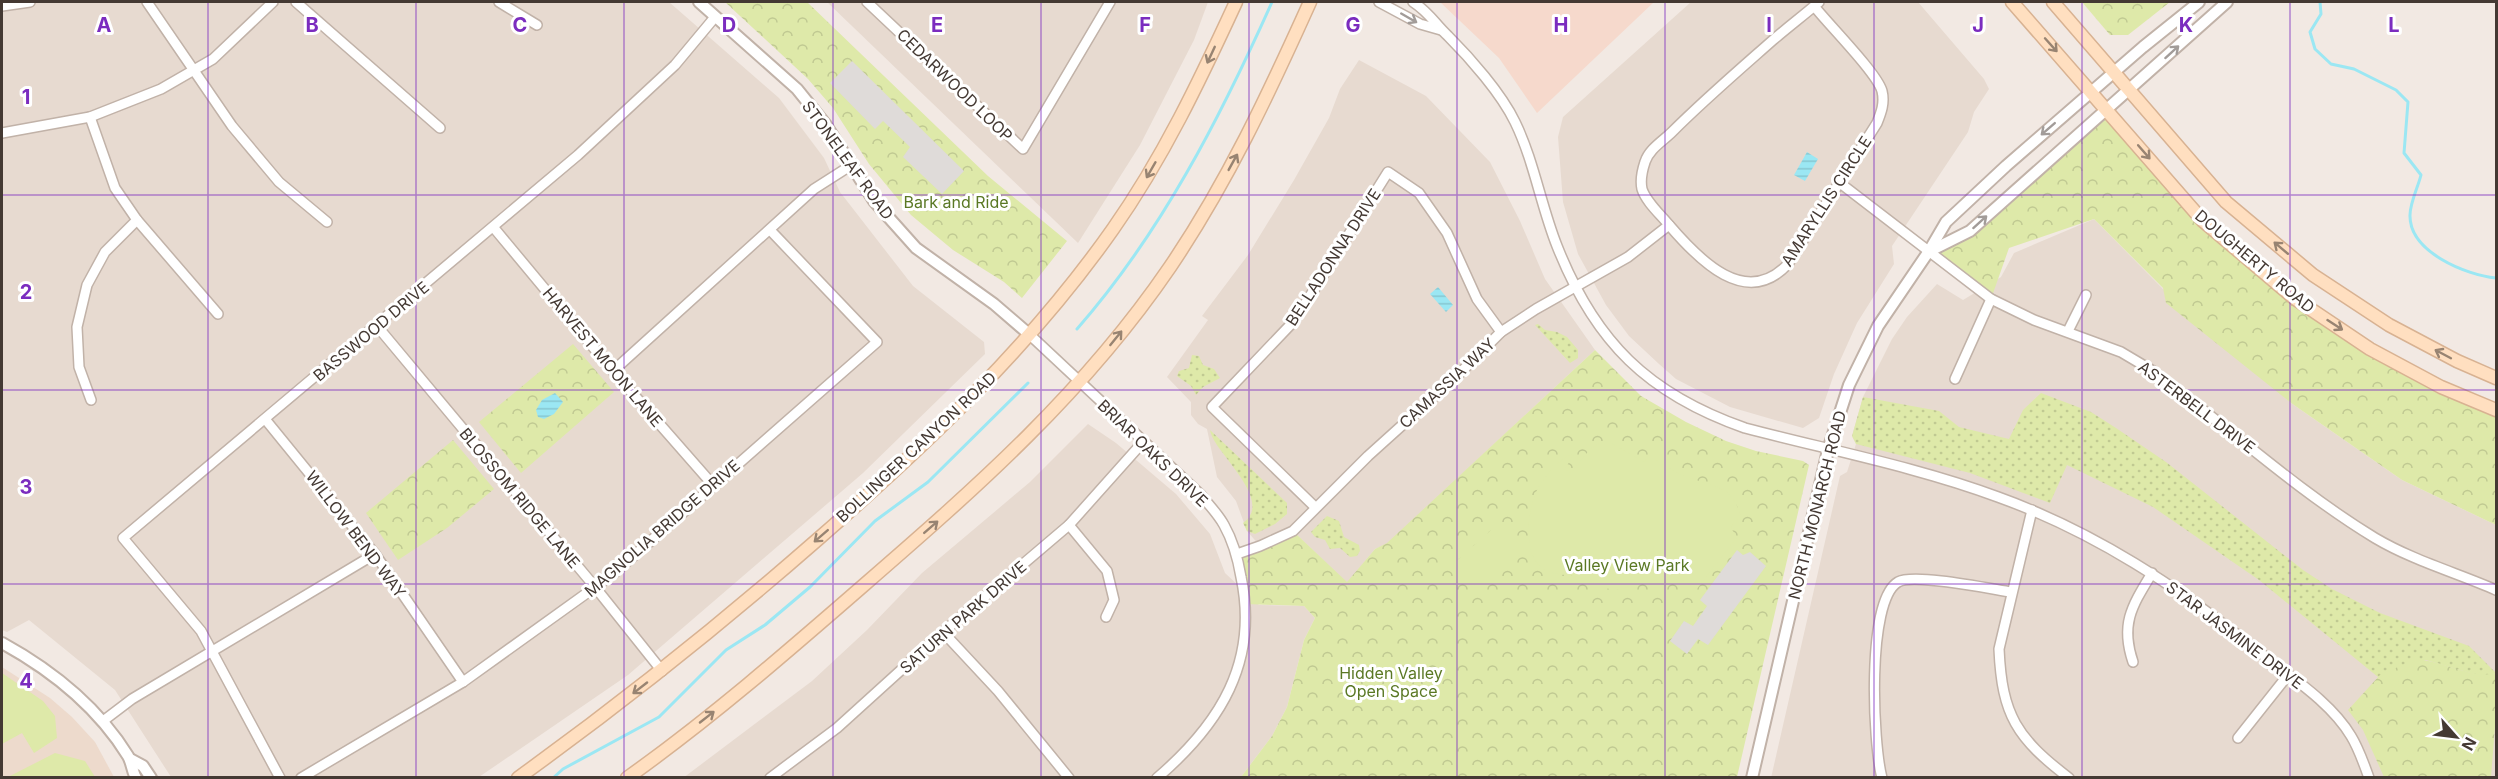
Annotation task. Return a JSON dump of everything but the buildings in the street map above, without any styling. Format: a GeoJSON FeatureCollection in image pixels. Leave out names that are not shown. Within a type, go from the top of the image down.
{"type":"FeatureCollection","features":[{"type":"Feature","properties":{"kind":"main road","name":"BOLLINGER CANYON ROAD"},"geometry":{"type":"LineString","coordinates":[[518,777],[598,721],[742,605],[880,485],[984,386],[1030,335],[1113,228],[1180,119],[1236,2]]}},
{"type":"Feature","properties":{"kind":"main road"},"geometry":{"type":"LineString","coordinates":[[627,777],[710,715],[781,657],[944,515],[1041,425],[1079,383],[1169,268],[1205,213],[1270,91],[1310,2]]}},
{"type":"Feature","properties":{"kind":"main road","name":"DOUGHERTY ROAD"},"geometry":{"type":"LineString","coordinates":[[2012,2],[2203,221],[2294,298],[2370,349],[2441,387],[2496,410]]}},
{"type":"Feature","properties":{"kind":"main road","name":"DOUGHERTY ROAD"},"geometry":{"type":"LineString","coordinates":[[2053,2],[2226,202],[2313,275],[2389,325],[2457,361],[2496,378]]}},
{"type":"Feature","properties":{"kind":"street"},"geometry":{"type":"LineString","coordinates":[[2,6],[30,2]]}},
{"type":"Feature","properties":{"kind":"street"},"geometry":{"type":"LineString","coordinates":[[147,2],[232,126],[279,182],[327,222]]}},
{"type":"Feature","properties":{"kind":"street"},"geometry":{"type":"LineString","coordinates":[[2,133],[90,117],[161,89],[213,59],[273,2]]}},
{"type":"Feature","properties":{"kind":"street"},"geometry":{"type":"LineString","coordinates":[[296,2],[440,128]]}},
{"type":"Feature","properties":{"kind":"street"},"geometry":{"type":"LineString","coordinates":[[499,2],[537,26]]}},
{"type":"Feature","properties":{"kind":"street","name":"STONELEAF ROAD"},"geometry":{"type":"LineString","coordinates":[[699,2],[797,89],[826,126],[874,201],[916,248],[994,304],[1030,335]]}},
{"type":"Feature","properties":{"kind":"street","name":"CEDARWOOD LOOP"},"geometry":{"type":"LineString","coordinates":[[867,2],[1023,149],[1110,2]]}},
{"type":"Feature","properties":{"kind":"street"},"geometry":{"type":"LineString","coordinates":[[1379,2],[1420,24],[1441,30]]}},
{"type":"Feature","properties":{"kind":"street","name":"STAR JASMINE DRIVE"},"geometry":{"type":"LineString","coordinates":[[1413,2],[1429,12],[1441,30],[1476,65],[1515,121],[1556,245],[1576,288],[1610,343],[1653,382],[1711,416],[1745,428],[1959,484],[2032,510],[2099,541],[2211,613],[2288,675],[2340,722],[2352,737],[2369,777]]}},
{"type":"Feature","properties":{"kind":"street","name":"NORTH MONARCH ROAD"},"geometry":{"type":"LineString","coordinates":[[1752,777],[1828,450],[1849,386],[1878,326],[1946,222],[2006,165],[2199,2]]}},
{"type":"Feature","properties":{"kind":"street","name":"NORTH MONARCH ROAD"},"geometry":{"type":"LineString","coordinates":[[1929,251],[1970,231],[2228,2]]}},
{"type":"Feature","properties":{"kind":"street","name":"AMARYLLIS CIRCLE"},"geometry":{"type":"LineString","coordinates":[[1816,4],[1875,77],[1883,95],[1882,110],[1877,123],[1840,183],[1788,264],[1768,281],[1751,284],[1736,280],[1717,270],[1690,249],[1643,190],[1641,175],[1645,159],[1689,114],[1816,4]]}},
{"type":"Feature","properties":{"kind":"street","name":"BASSWOOD DRIVE"},"geometry":{"type":"LineString","coordinates":[[211,651],[201,631],[123,538],[494,228],[625,113],[675,65],[716,17]]}},
{"type":"Feature","properties":{"kind":"street"},"geometry":{"type":"LineString","coordinates":[[90,117],[115,188],[136,220],[218,314]]}},
{"type":"Feature","properties":{"kind":"street"},"geometry":{"type":"LineString","coordinates":[[613,371],[814,189],[850,166]]}},
{"type":"Feature","properties":{"kind":"street","name":"BELLADONNA DRIVE"},"geometry":{"type":"LineString","coordinates":[[1316,507],[1212,407],[1295,320],[1388,172],[1419,193],[1447,233],[1476,299],[1501,332]]}},
{"type":"Feature","properties":{"kind":"street","name":"ASTERBELL DRIVE"},"geometry":{"type":"LineString","coordinates":[[1840,183],[1991,299],[2034,320],[2121,352],[2153,371],[2339,515],[2376,538],[2393,548],[2496,590]]}},
{"type":"Feature","properties":{"kind":"street"},"geometry":{"type":"LineString","coordinates":[[91,400],[79,367],[77,327],[87,285],[105,252],[136,220]]}},
{"type":"Feature","properties":{"kind":"street","name":"CAMASSIA WAY"},"geometry":{"type":"LineString","coordinates":[[1237,554],[1293,531],[1501,332],[1536,309],[1628,257],[1669,225]]}},
{"type":"Feature","properties":{"kind":"street","name":"HARVEST MOON LANE"},"geometry":{"type":"LineString","coordinates":[[494,228],[712,485]]}},
{"type":"Feature","properties":{"kind":"street","name":"MAGNOLIA BRIDGE DRIVE"},"geometry":{"type":"LineString","coordinates":[[301,777],[463,682],[595,587],[877,342],[770,230]]}},
{"type":"Feature","properties":{"kind":"street"},"geometry":{"type":"LineString","coordinates":[[2068,331],[2086,295]]}},
{"type":"Feature","properties":{"kind":"street"},"geometry":{"type":"LineString","coordinates":[[1955,379],[1991,299]]}},
{"type":"Feature","properties":{"kind":"street","name":"BLOSSOM RIDGE LANE"},"geometry":{"type":"LineString","coordinates":[[377,326],[595,587],[662,671]]}},
{"type":"Feature","properties":{"kind":"street","name":"BRIAR OAKS DRIVE"},"geometry":{"type":"LineString","coordinates":[[1030,335],[1201,495],[1223,523],[1237,554],[1245,592],[1246,627],[1242,655],[1234,683],[1204,732],[1157,777]]}},
{"type":"Feature","properties":{"kind":"street","name":"WILLOW BEND WAY"},"geometry":{"type":"LineString","coordinates":[[265,419],[375,554],[463,682]]}},
{"type":"Feature","properties":{"kind":"street","name":"SATURN PARK DRIVE"},"geometry":{"type":"LineString","coordinates":[[770,777],[837,728],[943,632],[1069,525],[1143,442]]}},
{"type":"Feature","properties":{"kind":"street"},"geometry":{"type":"LineString","coordinates":[[2032,510],[1999,649],[2004,695],[2013,719],[2026,742],[2069,777]]}},
{"type":"Feature","properties":{"kind":"street"},"geometry":{"type":"LineString","coordinates":[[1069,525],[1107,571],[1114,600],[1106,617]]}},
{"type":"Feature","properties":{"kind":"street"},"geometry":{"type":"LineString","coordinates":[[103,721],[132,699],[375,554]]}},
{"type":"Feature","properties":{"kind":"street"},"geometry":{"type":"LineString","coordinates":[[2133,662],[2126,641],[2127,624],[2136,599],[2152,573]]}},
{"type":"Feature","properties":{"kind":"street"},"geometry":{"type":"LineString","coordinates":[[1882,777],[1877,760],[1873,690],[1879,623],[1887,595],[1898,582],[1910,579],[2011,592]]}},
{"type":"Feature","properties":{"kind":"street"},"geometry":{"type":"LineString","coordinates":[[943,632],[998,692],[1069,777]]}},
{"type":"Feature","properties":{"kind":"street"},"geometry":{"type":"LineString","coordinates":[[2,643],[32,660],[60,681],[103,721],[130,759],[136,777]]}},
{"type":"Feature","properties":{"kind":"street"},"geometry":{"type":"LineString","coordinates":[[211,651],[280,777]]}},
{"type":"Feature","properties":{"kind":"street"},"geometry":{"type":"LineString","coordinates":[[2238,738],[2288,675]]}},
{"type":"Feature","properties":{"kind":"street"},"geometry":{"type":"LineString","coordinates":[[130,759],[143,766],[151,777]]}},
{"type":"Feature","properties":{"kind":"shaded area"},"geometry":{"type":"Polygon","coordinates":[[[2,2],[669,2],[779,98],[824,158],[840,192],[913,286],[984,342],[985,354],[863,473],[628,675],[479,777],[171,777],[115,690],[29,620],[7,632],[2,630],[2,2]]]}},
{"type":"Feature","properties":{"kind":"shaded area"},"geometry":{"type":"Polygon","coordinates":[[[827,2],[1208,2],[1194,40],[1140,145],[1078,243],[827,2]]]}},
{"type":"Feature","properties":{"kind":"shaded area"},"geometry":{"type":"Polygon","coordinates":[[[1440,2],[1654,2],[1537,113],[1499,58],[1440,2]]]}},
{"type":"Feature","properties":{"kind":"shaded area"},"geometry":{"type":"Polygon","coordinates":[[[1691,2],[1918,2],[1984,79],[1989,89],[1974,112],[1968,132],[1892,246],[1894,264],[1857,323],[1834,374],[1819,418],[1803,428],[1730,407],[1676,379],[1629,336],[1606,305],[1578,254],[1563,202],[1558,137],[1563,117],[1691,2]]]}},
{"type":"Feature","properties":{"kind":"shaded area"},"geometry":{"type":"Polygon","coordinates":[[[1359,60],[1426,96],[1490,162],[1520,221],[1545,279],[1595,350],[1387,544],[1375,549],[1347,583],[1293,531],[1260,546],[1247,531],[1236,501],[1217,477],[1207,429],[1198,424],[1191,415],[1191,402],[1167,377],[1208,320],[1202,316],[1248,255],[1294,180],[1329,118],[1340,89],[1359,60]]]}},
{"type":"Feature","properties":{"kind":"shaded area"},"geometry":{"type":"Polygon","coordinates":[[[852,61],[964,171],[942,194],[903,157],[910,147],[883,121],[875,129],[830,83],[852,61]]]}},
{"type":"Feature","properties":{"kind":"shaded area"},"geometry":{"type":"Polygon","coordinates":[[[2094,219],[2163,289],[2291,403],[2402,480],[2496,525],[2496,777],[1771,778],[1840,476],[1847,472],[1856,444],[1852,436],[1863,397],[1892,339],[1907,317],[1937,284],[1963,300],[2001,277],[2014,253],[2094,219]]]}},
{"type":"Feature","properties":{"kind":"shaded area"},"geometry":{"type":"Polygon","coordinates":[[[1088,424],[1116,443],[1176,494],[1210,534],[1225,573],[1259,605],[1304,606],[1315,618],[1304,640],[1287,707],[1272,736],[1241,777],[683,778],[812,681],[867,630],[922,573],[1030,482],[1088,424]]]}},
{"type":"Feature","properties":{"kind":"shaded area"},"geometry":{"type":"Polygon","coordinates":[[[1737,550],[1743,555],[1750,552],[1766,566],[1708,645],[1698,639],[1687,654],[1670,641],[1684,621],[1693,626],[1707,606],[1700,600],[1737,550]]]}},
{"type":"Feature","properties":{"kind":"shaded area"},"geometry":{"type":"Polygon","coordinates":[[[2,667],[50,698],[72,717],[95,742],[114,777],[2,777],[2,667]]]}},
{"type":"Feature","properties":{"kind":"green space","name":"Bark and Ride"},"geometry":{"type":"Polygon","coordinates":[[[725,2],[807,2],[988,176],[1067,241],[1022,298],[1004,282],[953,250],[911,215],[869,164],[833,108],[808,79],[725,2]]]}},
{"type":"Feature","properties":{"kind":"green space"},"geometry":{"type":"Polygon","coordinates":[[[2082,2],[2170,2],[2128,35],[2110,35],[2082,2]]]}},
{"type":"Feature","properties":{"kind":"green space"},"geometry":{"type":"Polygon","coordinates":[[[2106,108],[2203,221],[2294,298],[2370,349],[2496,410],[2496,525],[2402,480],[2291,403],[2166,303],[2163,288],[2094,219],[2009,248],[1991,299],[1929,251],[1970,231],[2106,108]]]}},
{"type":"Feature","properties":{"kind":"green space"},"geometry":{"type":"Polygon","coordinates":[[[1538,324],[1545,330],[1567,337],[1578,350],[1578,358],[1570,363],[1535,325],[1538,324]]]}},
{"type":"Feature","properties":{"kind":"green space"},"geometry":{"type":"Polygon","coordinates":[[[573,344],[614,392],[521,473],[479,422],[573,344]]]}},
{"type":"Feature","properties":{"kind":"green space","name":"Valley View Park"},"geometry":{"type":"Polygon","coordinates":[[[1595,350],[1641,396],[1686,422],[1726,441],[1756,451],[1803,461],[1809,465],[1737,777],[1241,777],[1272,736],[1287,707],[1304,640],[1315,618],[1304,606],[1245,604],[1237,554],[1293,531],[1347,582],[1375,549],[1387,543],[1595,350]]]}},
{"type":"Feature","properties":{"kind":"green space"},"geometry":{"type":"Polygon","coordinates":[[[1192,355],[1199,356],[1203,365],[1214,369],[1220,378],[1203,387],[1196,395],[1191,386],[1177,376],[1179,371],[1189,368],[1192,355]]]}},
{"type":"Feature","properties":{"kind":"green space"},"geometry":{"type":"Polygon","coordinates":[[[2041,393],[2091,412],[2116,428],[2166,462],[2303,570],[2332,589],[2380,613],[2469,646],[2496,673],[2484,677],[2426,660],[2378,677],[2259,580],[2153,507],[2067,465],[2050,503],[1970,473],[1856,444],[1852,436],[1863,397],[1939,411],[1959,427],[2009,439],[2023,410],[2041,393]]]}},
{"type":"Feature","properties":{"kind":"green space"},"geometry":{"type":"Polygon","coordinates":[[[1210,430],[1287,503],[1287,514],[1275,524],[1255,534],[1247,531],[1243,523],[1251,513],[1252,502],[1248,489],[1213,439],[1210,430]]]}},
{"type":"Feature","properties":{"kind":"green space"},"geometry":{"type":"Polygon","coordinates":[[[453,440],[494,489],[447,528],[398,560],[366,513],[453,440]]]}},
{"type":"Feature","properties":{"kind":"green space"},"geometry":{"type":"Polygon","coordinates":[[[1600,443],[1611,443],[1644,462],[1649,455],[1680,474],[1720,488],[1733,499],[1741,518],[1734,522],[1731,528],[1737,537],[1696,590],[1682,580],[1670,576],[1663,584],[1654,580],[1641,579],[1622,589],[1612,590],[1581,578],[1550,572],[1535,560],[1531,551],[1529,529],[1534,496],[1538,488],[1563,459],[1574,454],[1565,469],[1571,473],[1590,449],[1600,443]]]}},
{"type":"Feature","properties":{"kind":"green space"},"geometry":{"type":"Polygon","coordinates":[[[1327,516],[1339,521],[1344,537],[1359,545],[1360,551],[1357,556],[1350,557],[1340,548],[1330,549],[1325,540],[1315,537],[1311,532],[1327,516]]]}},
{"type":"Feature","properties":{"kind":"green space"},"geometry":{"type":"Polygon","coordinates":[[[1500,522],[1520,546],[1475,586],[1454,563],[1500,522]]]}},
{"type":"Feature","properties":{"kind":"green space"},"geometry":{"type":"Polygon","coordinates":[[[2414,660],[2477,674],[2496,673],[2496,714],[2491,777],[2384,777],[2363,730],[2348,710],[2380,675],[2414,660]]]}},
{"type":"Feature","properties":{"kind":"green space"},"geometry":{"type":"Polygon","coordinates":[[[2,673],[43,701],[55,716],[57,738],[34,753],[22,733],[2,744],[2,673]]]}},
{"type":"Feature","properties":{"kind":"green space"},"geometry":{"type":"Polygon","coordinates":[[[55,753],[85,761],[95,777],[8,777],[55,753]]]}},
{"type":"Feature","properties":{"kind":"water"},"geometry":{"type":"Polygon","coordinates":[[[1807,152],[1818,159],[1805,181],[1794,175],[1807,152]]]}},
{"type":"Feature","properties":{"kind":"water"},"geometry":{"type":"Polygon","coordinates":[[[1438,287],[1453,305],[1446,312],[1430,294],[1438,287]]]}},
{"type":"Feature","properties":{"kind":"water"},"geometry":{"type":"Polygon","coordinates":[[[555,393],[563,402],[554,414],[544,419],[538,417],[536,410],[542,400],[555,393]]]}},
{"type":"Feature","properties":{"kind":"waterway"},"geometry":{"type":"LineString","coordinates":[[1077,329],[1136,254],[1162,214],[1210,131],[1272,2]]}},
{"type":"Feature","properties":{"kind":"waterway"},"geometry":{"type":"LineString","coordinates":[[2320,2],[2321,14],[2310,32],[2315,49],[2331,64],[2354,69],[2396,90],[2408,102],[2404,153],[2421,175],[2410,210],[2412,228],[2419,240],[2429,250],[2455,267],[2496,278]]}},
{"type":"Feature","properties":{"kind":"waterway"},"geometry":{"type":"LineString","coordinates":[[553,778],[563,769],[659,717],[726,650],[765,625],[810,587],[875,521],[928,482],[1028,383]]}},
{"type":"Feature","properties":{"kind":"park label","name":"Hidden Valley Open Space"},"geometry":{"type":"Point","coordinates":[1391,682]}}]}
